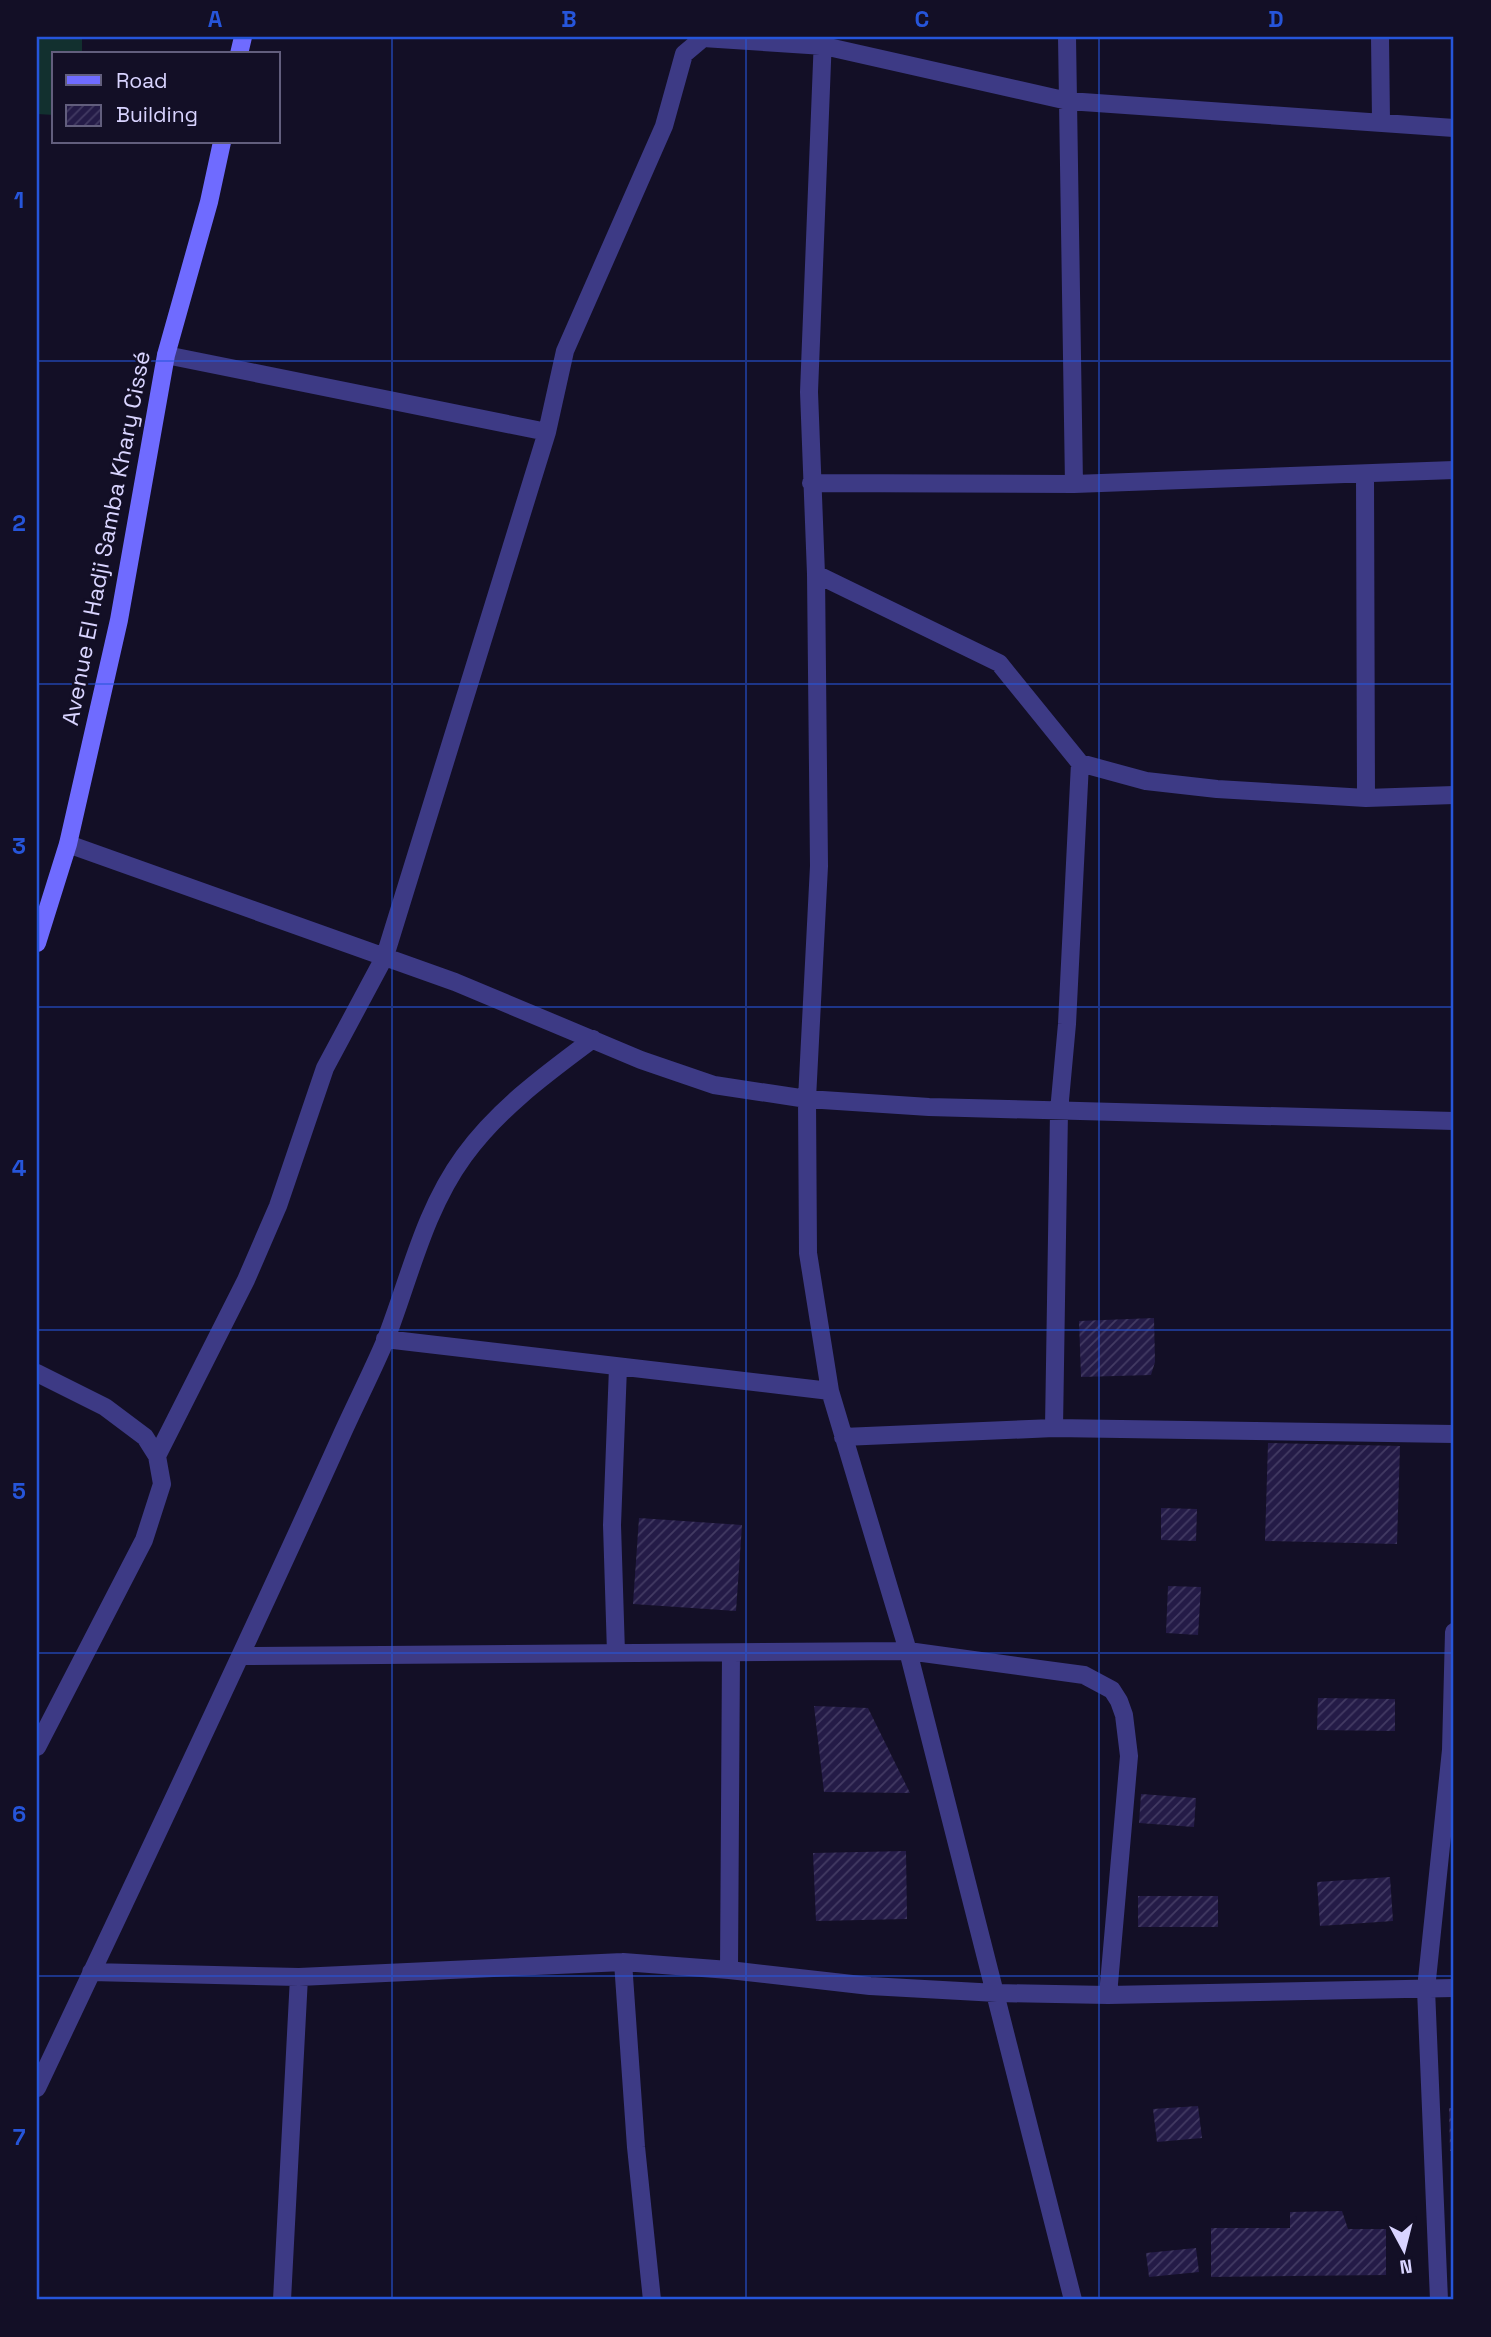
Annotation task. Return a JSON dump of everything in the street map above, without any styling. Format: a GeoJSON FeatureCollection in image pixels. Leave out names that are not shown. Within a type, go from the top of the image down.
{"type":"FeatureCollection","features":[{"type":"Feature","properties":{"kind":"street"},"geometry":{"type":"LineString","coordinates":[[1067,37],[1074,484]]}},
{"type":"Feature","properties":{"kind":"street"},"geometry":{"type":"LineString","coordinates":[[1380,37],[1381,121]]}},
{"type":"Feature","properties":{"kind":"street"},"geometry":{"type":"LineString","coordinates":[[157,1456],[246,1280],[272,1219],[325,1068],[384,956],[547,432],[565,351],[664,126],[684,54],[703,38],[824,41],[1068,101],[1454,128]]}},
{"type":"Feature","properties":{"kind":"street"},"geometry":{"type":"LineString","coordinates":[[824,41],[809,392],[816,574],[819,866],[807,1099],[808,1252],[830,1391],[908,1651],[1073,2300]]}},
{"type":"Feature","properties":{"kind":"street","name":"Avenue El Hadji Samba Khary Cissé"},"geometry":{"type":"LineString","coordinates":[[37,943],[68,844],[119,620],[166,355],[209,202],[222,144]]}},
{"type":"Feature","properties":{"kind":"street"},"geometry":{"type":"LineString","coordinates":[[166,355],[547,432]]}},
{"type":"Feature","properties":{"kind":"street"},"geometry":{"type":"LineString","coordinates":[[811,483],[1074,484],[1454,470]]}},
{"type":"Feature","properties":{"kind":"street"},"geometry":{"type":"LineString","coordinates":[[1365,475],[1366,797]]}},
{"type":"Feature","properties":{"kind":"street"},"geometry":{"type":"LineString","coordinates":[[816,574],[999,663],[1080,763],[1146,781],[1366,797],[1454,795]]}},
{"type":"Feature","properties":{"kind":"street"},"geometry":{"type":"LineString","coordinates":[[1054,1428],[1059,1111],[1067,1024],[1080,763]]}},
{"type":"Feature","properties":{"kind":"street"},"geometry":{"type":"LineString","coordinates":[[68,844],[384,956],[714,1085],[807,1099],[1059,1111],[1454,1121]]}},
{"type":"Feature","properties":{"kind":"street"},"geometry":{"type":"LineString","coordinates":[[37,2088],[242,1656],[386,1339],[417,1246],[462,1158],[495,1118],[548,1072],[593,1039]]}},
{"type":"Feature","properties":{"kind":"street"},"geometry":{"type":"LineString","coordinates":[[386,1339],[830,1391]]}},
{"type":"Feature","properties":{"kind":"street"},"geometry":{"type":"LineString","coordinates":[[616,1653],[612,1525],[618,1367]]}},
{"type":"Feature","properties":{"kind":"street"},"geometry":{"type":"LineString","coordinates":[[37,1373],[104,1407],[145,1437],[157,1456],[162,1483],[144,1540],[37,1747]]}},
{"type":"Feature","properties":{"kind":"street"},"geometry":{"type":"LineString","coordinates":[[844,1437],[1054,1428],[1454,1434]]}},
{"type":"Feature","properties":{"kind":"street"},"geometry":{"type":"LineString","coordinates":[[1439,2300],[1426,1989],[1451,1750],[1454,1632]]}},
{"type":"Feature","properties":{"kind":"street"},"geometry":{"type":"LineString","coordinates":[[242,1656],[908,1651],[1084,1675],[1112,1690],[1119,1702],[1124,1715],[1129,1756],[1108,1995]]}},
{"type":"Feature","properties":{"kind":"street"},"geometry":{"type":"LineString","coordinates":[[729,1970],[730,1653]]}},
{"type":"Feature","properties":{"kind":"street"},"geometry":{"type":"LineString","coordinates":[[92,1972],[299,1977],[624,1962],[729,1970],[870,1986],[997,1993],[1108,1995],[1454,1988]]}},
{"type":"Feature","properties":{"kind":"street"},"geometry":{"type":"LineString","coordinates":[[624,1962],[636,2147],[652,2300]]}},
{"type":"Feature","properties":{"kind":"street"},"geometry":{"type":"LineString","coordinates":[[282,2300],[299,1977]]}},
{"type":"Feature","properties":{"kind":"green space"},"geometry":{"type":"Polygon","coordinates":[[[37,37],[82,37],[82,52],[52,52],[52,115],[37,114],[37,37]]]}},
{"type":"Feature","properties":{"kind":"building"},"geometry":{"type":"Polygon","coordinates":[[[1154,1318],[1155,1362],[1151,1375],[1081,1377],[1079,1321],[1154,1318]]]}},
{"type":"Feature","properties":{"kind":"building"},"geometry":{"type":"Polygon","coordinates":[[[1268,1443],[1400,1446],[1397,1544],[1265,1541],[1268,1443]]]}},
{"type":"Feature","properties":{"kind":"building"},"geometry":{"type":"Polygon","coordinates":[[[1161,1508],[1197,1509],[1196,1541],[1161,1540],[1161,1508]]]}},
{"type":"Feature","properties":{"kind":"building"},"geometry":{"type":"Polygon","coordinates":[[[639,1518],[742,1525],[736,1611],[633,1604],[639,1518]]]}},
{"type":"Feature","properties":{"kind":"building"},"geometry":{"type":"Polygon","coordinates":[[[1168,1586],[1201,1587],[1198,1635],[1166,1633],[1168,1586]]]}},
{"type":"Feature","properties":{"kind":"building"},"geometry":{"type":"Polygon","coordinates":[[[1318,1698],[1395,1699],[1395,1731],[1317,1730],[1318,1698]]]}},
{"type":"Feature","properties":{"kind":"building"},"geometry":{"type":"Polygon","coordinates":[[[814,1706],[868,1708],[910,1793],[824,1792],[814,1706]]]}},
{"type":"Feature","properties":{"kind":"building"},"geometry":{"type":"Polygon","coordinates":[[[1141,1794],[1196,1798],[1194,1827],[1139,1823],[1141,1794]]]}},
{"type":"Feature","properties":{"kind":"building"},"geometry":{"type":"Polygon","coordinates":[[[906,1851],[907,1919],[816,1921],[813,1853],[906,1851]]]}},
{"type":"Feature","properties":{"kind":"building"},"geometry":{"type":"Polygon","coordinates":[[[1390,1877],[1393,1921],[1320,1926],[1317,1882],[1390,1877]]]}},
{"type":"Feature","properties":{"kind":"building"},"geometry":{"type":"Polygon","coordinates":[[[1138,1896],[1218,1896],[1218,1927],[1138,1927],[1138,1896]]]}},
{"type":"Feature","properties":{"kind":"building"},"geometry":{"type":"Polygon","coordinates":[[[1198,2106],[1202,2138],[1157,2142],[1153,2109],[1198,2106]]]}},
{"type":"Feature","properties":{"kind":"building"},"geometry":{"type":"Polygon","coordinates":[[[1449,2108],[1454,2108],[1454,2151],[1450,2151],[1449,2108]]]}},
{"type":"Feature","properties":{"kind":"building"},"geometry":{"type":"Polygon","coordinates":[[[1342,2211],[1348,2229],[1386,2229],[1386,2275],[1211,2277],[1211,2228],[1290,2228],[1290,2212],[1342,2211]]]}},
{"type":"Feature","properties":{"kind":"building"},"geometry":{"type":"Polygon","coordinates":[[[1196,2248],[1199,2272],[1149,2277],[1146,2253],[1196,2248]]]}}]}
